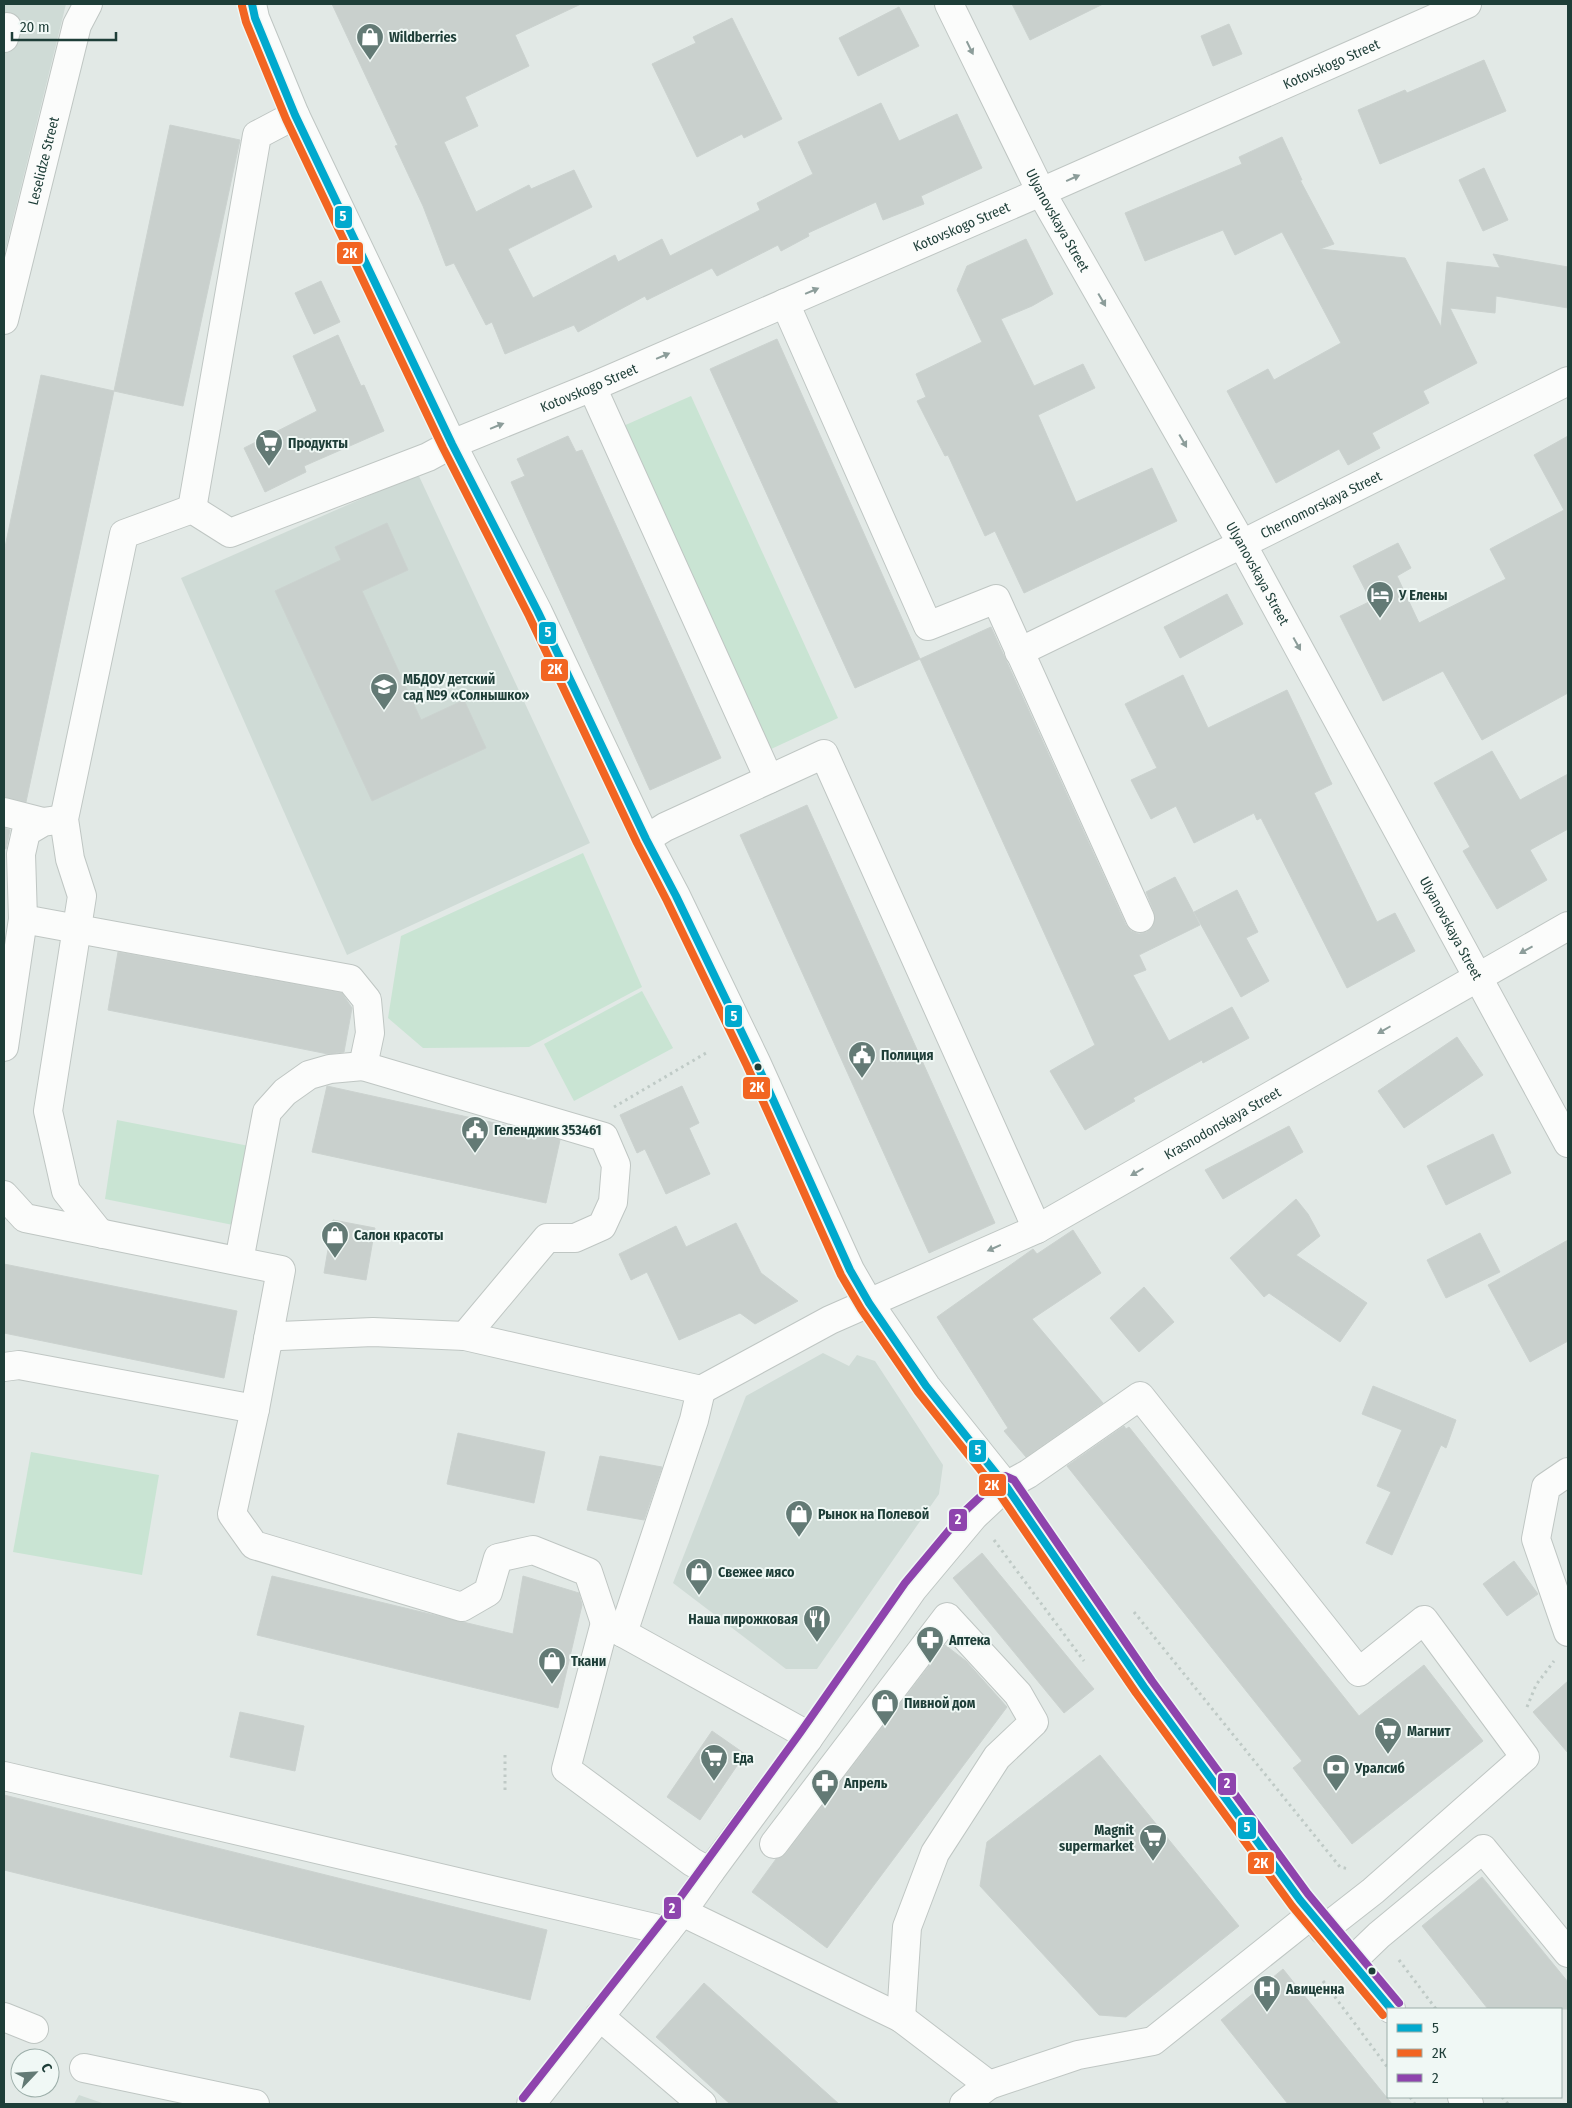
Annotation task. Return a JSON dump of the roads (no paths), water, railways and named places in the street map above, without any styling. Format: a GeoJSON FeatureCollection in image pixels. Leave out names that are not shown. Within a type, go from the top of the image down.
{"type":"FeatureCollection","features":[{"type":"Feature","properties":{"kind":"street","name":"Leselidze Street"},"geometry":{"type":"LineString","coordinates":[[4,320],[77,25],[88,4]]}},
{"type":"Feature","properties":{"kind":"street"},"geometry":{"type":"LineString","coordinates":[[252,4],[255,18],[295,116],[452,444],[538,612],[646,840],[676,896],[752,1054],[850,1270],[869,1303],[926,1386],[1006,1486],[1144,1687],[1317,1922],[1390,2008]]}},
{"type":"Feature","properties":{"kind":"street","name":"Ulyanovskaya Street"},"geometry":{"type":"LineString","coordinates":[[949,4],[1041,192],[1242,544],[1568,1142]]}},
{"type":"Feature","properties":{"kind":"street","name":"Kotovskogo Street"},"geometry":{"type":"LineString","coordinates":[[192,509],[230,533],[428,457],[452,444],[785,303],[1467,4]]}},
{"type":"Feature","properties":{"kind":"street"},"geometry":{"type":"LineString","coordinates":[[103,1234],[98,1231],[66,1191],[48,1111],[82,896],[70,859],[54,821],[124,534],[192,509],[257,135],[295,116]]}},
{"type":"Feature","properties":{"kind":"street"},"geometry":{"type":"LineString","coordinates":[[785,303],[928,626],[996,599],[1140,918]]}},
{"type":"Feature","properties":{"kind":"street","name":"Chernomorskaya Street"},"geometry":{"type":"LineString","coordinates":[[1019,652],[1242,544],[1568,381]]}},
{"type":"Feature","properties":{"kind":"street"},"geometry":{"type":"LineString","coordinates":[[592,386],[769,779]]}},
{"type":"Feature","properties":{"kind":"street"},"geometry":{"type":"LineString","coordinates":[[646,840],[665,827],[824,754],[1037,1229]]}},
{"type":"Feature","properties":{"kind":"street"},"geometry":{"type":"LineString","coordinates":[[4,812],[54,821]]}},
{"type":"Feature","properties":{"kind":"street"},"geometry":{"type":"LineString","coordinates":[[4,1047],[23,919],[21,854],[26,832],[54,821]]}},
{"type":"Feature","properties":{"kind":"street"},"geometry":{"type":"LineString","coordinates":[[23,919],[350,979],[367,1000],[370,1033],[363,1066]]}},
{"type":"Feature","properties":{"kind":"street","name":"Krasnodonskaya Street"},"geometry":{"type":"LineString","coordinates":[[701,1390],[830,1320],[1037,1229],[1568,926]]}},
{"type":"Feature","properties":{"kind":"street"},"geometry":{"type":"LineString","coordinates":[[239,1261],[267,1112],[285,1092],[309,1075],[330,1069],[363,1066],[604,1137],[616,1165],[613,1202],[602,1226],[575,1238],[547,1238],[465,1336]]}},
{"type":"Feature","properties":{"kind":"street"},"geometry":{"type":"LineString","coordinates":[[4,1195],[25,1218],[281,1270],[255,1409],[232,1514],[254,1545],[462,1607],[488,1592],[498,1558],[533,1550],[588,1572],[614,1628],[800,1731],[808,1739]]}},
{"type":"Feature","properties":{"kind":"street"},"geometry":{"type":"LineString","coordinates":[[268,1339],[280,1336],[372,1332],[465,1336],[701,1390],[694,1420],[614,1628],[566,1769],[692,1862],[710,1872]]}},
{"type":"Feature","properties":{"kind":"street"},"geometry":{"type":"LineString","coordinates":[[4,1367],[19,1365],[255,1409]]}},
{"type":"Feature","properties":{"kind":"street"},"geometry":{"type":"LineString","coordinates":[[531,2104],[675,1922],[914,1589],[974,1516],[1006,1486],[1028,1474],[1140,1396],[1359,1672],[1424,1620],[1525,1757],[1373,1891],[1317,1922],[1153,2041],[1078,2055],[989,2085],[964,2104]]}},
{"type":"Feature","properties":{"kind":"street"},"geometry":{"type":"LineString","coordinates":[[1568,1472],[1546,1488],[1536,1539],[1568,1632]]}},
{"type":"Feature","properties":{"kind":"street"},"geometry":{"type":"LineString","coordinates":[[901,2018],[907,1927],[935,1853],[997,1757],[1034,1722],[1018,1694],[947,1616],[914,1589]]}},
{"type":"Feature","properties":{"kind":"street"},"geometry":{"type":"LineString","coordinates":[[774,1844],[947,1616]]}},
{"type":"Feature","properties":{"kind":"street"},"geometry":{"type":"LineString","coordinates":[[4,1776],[675,1922],[901,2018],[989,2085]]}},
{"type":"Feature","properties":{"kind":"street"},"geometry":{"type":"LineString","coordinates":[[1351,1962],[1379,1935],[1483,1849],[1568,1953]]}},
{"type":"Feature","properties":{"kind":"street"},"geometry":{"type":"LineString","coordinates":[[599,2016],[702,2104]]}},
{"type":"Feature","properties":{"kind":"street"},"geometry":{"type":"LineString","coordinates":[[4,2017],[34,2029]]}},
{"type":"Feature","properties":{"kind":"street"},"geometry":{"type":"LineString","coordinates":[[84,2068],[255,2104]]}},
{"type":"Feature","properties":{"kind":"place","name":"Wildberries"},"geometry":{"type":"Point","coordinates":[370,61]}},
{"type":"Feature","properties":{"kind":"place","name":"Продукты"},"geometry":{"type":"Point","coordinates":[269,467]}},
{"type":"Feature","properties":{"kind":"place","name":"У Елены"},"geometry":{"type":"Point","coordinates":[1380,619]}},
{"type":"Feature","properties":{"kind":"place","name":"МБДОУ детский сад №9 «Солнышко»"},"geometry":{"type":"Point","coordinates":[384,711]}},
{"type":"Feature","properties":{"kind":"place","name":"Полиция"},"geometry":{"type":"Point","coordinates":[862,1079]}},
{"type":"Feature","properties":{"kind":"place","name":"Геленджик 353461"},"geometry":{"type":"Point","coordinates":[475,1154]}},
{"type":"Feature","properties":{"kind":"place","name":"Салон красоты"},"geometry":{"type":"Point","coordinates":[335,1259]}},
{"type":"Feature","properties":{"kind":"place","name":"Рынок на Полевой"},"geometry":{"type":"Point","coordinates":[799,1538]}},
{"type":"Feature","properties":{"kind":"place","name":"Свежее мясо"},"geometry":{"type":"Point","coordinates":[699,1596]}},
{"type":"Feature","properties":{"kind":"place","name":"Наша пирожковая"},"geometry":{"type":"Point","coordinates":[817,1643]}},
{"type":"Feature","properties":{"kind":"place","name":"Аптека"},"geometry":{"type":"Point","coordinates":[930,1664]}},
{"type":"Feature","properties":{"kind":"place","name":"Ткани"},"geometry":{"type":"Point","coordinates":[552,1685]}},
{"type":"Feature","properties":{"kind":"place","name":"Пивной дом"},"geometry":{"type":"Point","coordinates":[885,1727]}},
{"type":"Feature","properties":{"kind":"place","name":"Магнит"},"geometry":{"type":"Point","coordinates":[1388,1755]}},
{"type":"Feature","properties":{"kind":"place","name":"Еда"},"geometry":{"type":"Point","coordinates":[714,1782]}},
{"type":"Feature","properties":{"kind":"place","name":"Уралсиб"},"geometry":{"type":"Point","coordinates":[1336,1792]}},
{"type":"Feature","properties":{"kind":"place","name":"Апрель"},"geometry":{"type":"Point","coordinates":[825,1807]}},
{"type":"Feature","properties":{"kind":"place","name":"Magnit supermarket"},"geometry":{"type":"Point","coordinates":[1153,1862]}},
{"type":"Feature","properties":{"kind":"place","name":"Авиценна"},"geometry":{"type":"Point","coordinates":[1267,2013]}}]}
